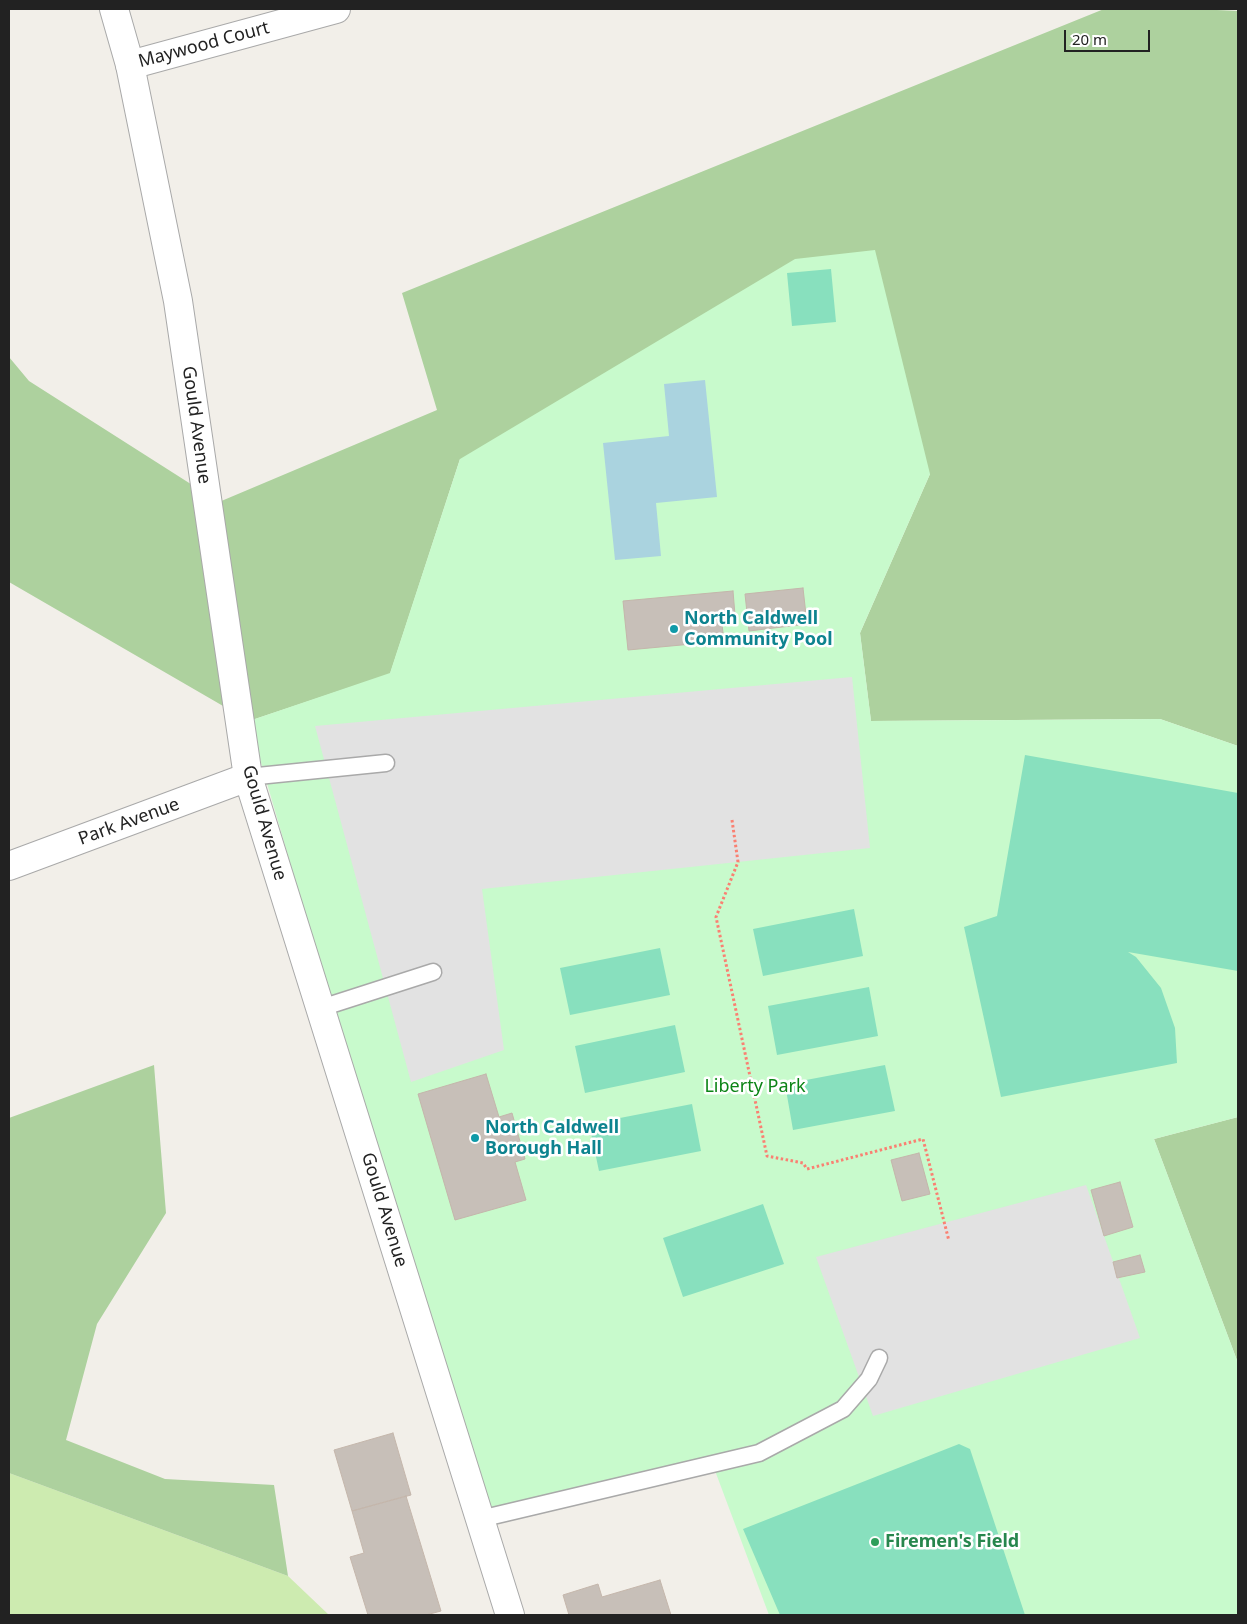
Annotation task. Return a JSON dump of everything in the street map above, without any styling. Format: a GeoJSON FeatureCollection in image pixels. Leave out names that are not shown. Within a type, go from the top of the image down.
{"type":"FeatureCollection","features":[{"type":"Feature","properties":{"kind":"street","name":"Gould Avenue"},"geometry":{"type":"LineString","coordinates":[[114,9],[130,65],[178,300],[248,777],[510,1615]]}},
{"type":"Feature","properties":{"kind":"street","name":"Maywood Court"},"geometry":{"type":"LineString","coordinates":[[130,65],[336,9]]}},
{"type":"Feature","properties":{"kind":"street","name":"Park Avenue"},"geometry":{"type":"LineString","coordinates":[[9,866],[248,777]]}},
{"type":"Feature","properties":{"kind":"lane"},"geometry":{"type":"LineString","coordinates":[[248,777],[386,763]]}},
{"type":"Feature","properties":{"kind":"lane"},"geometry":{"type":"LineString","coordinates":[[320,1008],[433,972]]}},
{"type":"Feature","properties":{"kind":"lane"},"geometry":{"type":"LineString","coordinates":[[480,1519],[759,1453],[843,1409],[869,1379],[880,1358]]}},
{"type":"Feature","properties":{"kind":"path"},"geometry":{"type":"LineString","coordinates":[[732,820],[738,862],[716,918],[767,1156],[803,1164],[807,1169],[923,1139],[949,1241]]}},
{"type":"Feature","properties":{"kind":"green space"},"geometry":{"type":"Polygon","coordinates":[[[1104,9],[1238,11],[1238,746],[1160,719],[871,721],[860,633],[930,474],[460,459],[390,674],[249,721],[9,582],[9,357],[29,381],[219,502],[437,410],[402,293],[1104,9]]]}},
{"type":"Feature","properties":{"kind":"green space","name":"Liberty Park"},"geometry":{"type":"Polygon","coordinates":[[[875,250],[930,474],[860,633],[871,721],[1160,719],[1238,746],[1238,1117],[1154,1139],[1238,1363],[1238,1615],[769,1615],[714,1468],[482,1526],[249,721],[390,673],[460,459],[795,259],[875,250]]]}},
{"type":"Feature","properties":{"kind":"green space"},"geometry":{"type":"Polygon","coordinates":[[[831,269],[836,322],[792,326],[787,273],[831,269]]]}},
{"type":"Feature","properties":{"kind":"green space"},"geometry":{"type":"Polygon","coordinates":[[[1025,755],[1238,793],[1238,971],[1128,952],[1136,957],[1161,988],[1175,1028],[1177,1063],[1001,1097],[964,927],[997,916],[1025,755]]]}},
{"type":"Feature","properties":{"kind":"green space"},"geometry":{"type":"Polygon","coordinates":[[[854,909],[863,956],[763,976],[753,929],[854,909]]]}},
{"type":"Feature","properties":{"kind":"green space"},"geometry":{"type":"Polygon","coordinates":[[[660,948],[670,995],[570,1015],[560,968],[660,948]]]}},
{"type":"Feature","properties":{"kind":"green space"},"geometry":{"type":"Polygon","coordinates":[[[869,987],[878,1036],[777,1055],[768,1006],[869,987]]]}},
{"type":"Feature","properties":{"kind":"green space"},"geometry":{"type":"Polygon","coordinates":[[[675,1025],[685,1072],[585,1093],[575,1046],[675,1025]]]}},
{"type":"Feature","properties":{"kind":"green space"},"geometry":{"type":"Polygon","coordinates":[[[154,1065],[166,1213],[97,1324],[66,1440],[165,1479],[274,1485],[288,1576],[9,1473],[9,1118],[154,1065]]]}},
{"type":"Feature","properties":{"kind":"green space"},"geometry":{"type":"Polygon","coordinates":[[[885,1065],[895,1111],[793,1130],[785,1084],[885,1065]]]}},
{"type":"Feature","properties":{"kind":"green space"},"geometry":{"type":"Polygon","coordinates":[[[692,1104],[701,1151],[599,1171],[589,1124],[692,1104]]]}},
{"type":"Feature","properties":{"kind":"green space"},"geometry":{"type":"Polygon","coordinates":[[[1238,1117],[1238,1363],[1154,1139],[1238,1117]]]}},
{"type":"Feature","properties":{"kind":"green space"},"geometry":{"type":"Polygon","coordinates":[[[763,1204],[784,1264],[683,1297],[663,1238],[763,1204]]]}},
{"type":"Feature","properties":{"kind":"green space","name":"Firemen's Field"},"geometry":{"type":"Polygon","coordinates":[[[959,1444],[970,1449],[1025,1615],[780,1615],[743,1529],[959,1444]]]}},
{"type":"Feature","properties":{"kind":"green space"},"geometry":{"type":"Polygon","coordinates":[[[9,1473],[288,1576],[329,1615],[9,1615],[9,1473]]]}},
{"type":"Feature","properties":{"kind":"shaded area"},"geometry":{"type":"Polygon","coordinates":[[[852,677],[870,848],[482,889],[504,1050],[411,1082],[315,726],[852,677]]]}},
{"type":"Feature","properties":{"kind":"shaded area"},"geometry":{"type":"Polygon","coordinates":[[[1086,1185],[1140,1338],[873,1416],[816,1257],[1086,1185]]]}},
{"type":"Feature","properties":{"kind":"water"},"geometry":{"type":"Polygon","coordinates":[[[705,380],[717,497],[656,503],[661,556],[615,560],[603,443],[669,436],[664,384],[705,380]]]}},
{"type":"Feature","properties":{"kind":"building"},"geometry":{"type":"Polygon","coordinates":[[[803,588],[807,624],[749,631],[745,594],[803,588]]]}},
{"type":"Feature","properties":{"kind":"building","name":"North Caldwell Community Pool"},"geometry":{"type":"Polygon","coordinates":[[[733,591],[735,615],[721,616],[724,641],[628,650],[623,601],[733,591]]]}},
{"type":"Feature","properties":{"kind":"building","name":"North Caldwell Borough Hall"},"geometry":{"type":"Polygon","coordinates":[[[486,1074],[499,1117],[512,1113],[525,1159],[515,1162],[526,1200],[455,1220],[418,1094],[486,1074]]]}},
{"type":"Feature","properties":{"kind":"building"},"geometry":{"type":"Polygon","coordinates":[[[919,1153],[930,1194],[902,1201],[891,1160],[919,1153]]]}},
{"type":"Feature","properties":{"kind":"building"},"geometry":{"type":"Polygon","coordinates":[[[1120,1182],[1133,1227],[1104,1236],[1091,1190],[1120,1182]]]}},
{"type":"Feature","properties":{"kind":"building"},"geometry":{"type":"Polygon","coordinates":[[[1140,1255],[1145,1272],[1117,1278],[1113,1262],[1140,1255]]]}},
{"type":"Feature","properties":{"kind":"building"},"geometry":{"type":"Polygon","coordinates":[[[393,1433],[411,1495],[352,1511],[334,1450],[393,1433]]]}},
{"type":"Feature","properties":{"kind":"building"},"geometry":{"type":"Polygon","coordinates":[[[406,1496],[441,1611],[426,1615],[368,1615],[350,1557],[364,1553],[352,1511],[406,1496]]]}},
{"type":"Feature","properties":{"kind":"building"},"geometry":{"type":"Polygon","coordinates":[[[660,1580],[671,1615],[569,1615],[563,1595],[598,1584],[602,1597],[660,1580]]]}},
{"type":"Feature","properties":{"kind":"place","name":"North Caldwell Community Pool"},"geometry":{"type":"Point","coordinates":[674,629]}},
{"type":"Feature","properties":{"kind":"place","name":"North Caldwell Borough Hall"},"geometry":{"type":"Point","coordinates":[475,1138]}},
{"type":"Feature","properties":{"kind":"place","name":"Firemen's Field"},"geometry":{"type":"Point","coordinates":[875,1542]}}]}
